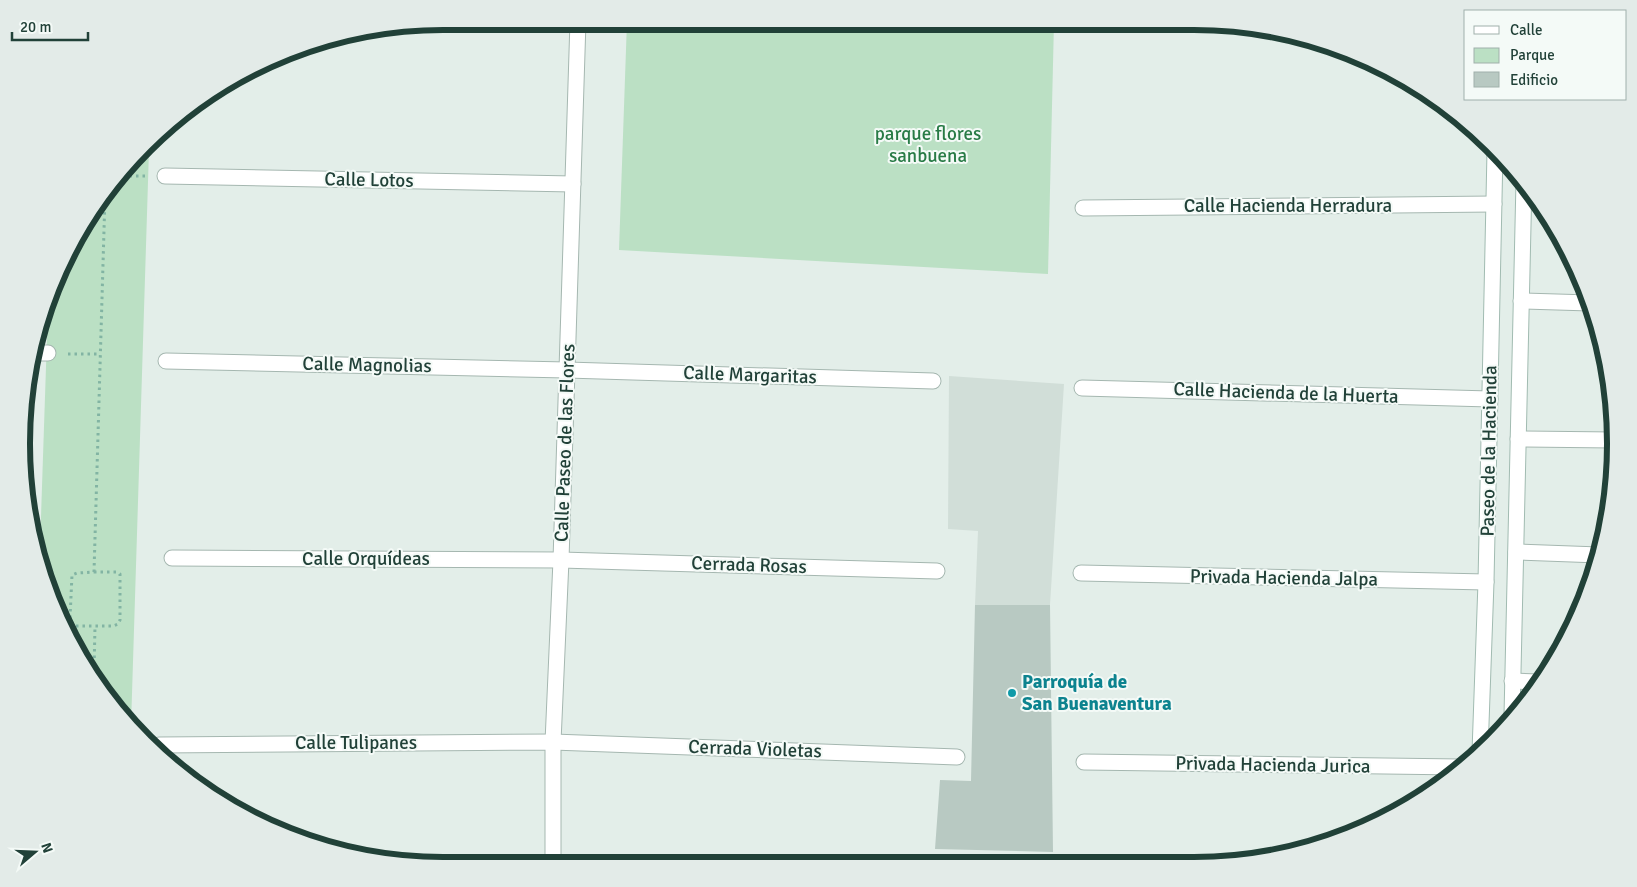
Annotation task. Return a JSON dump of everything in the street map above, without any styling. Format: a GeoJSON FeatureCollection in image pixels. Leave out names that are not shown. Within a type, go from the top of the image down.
{"type":"FeatureCollection","features":[{"type":"Feature","properties":{"kind":"street","name":"Calle Paseo de las Flores"},"geometry":{"type":"LineString","coordinates":[[553,857],[553,742],[561,560],[578,30]]}},
{"type":"Feature","properties":{"kind":"street","name":"Paseo de la Hacienda"},"geometry":{"type":"LineString","coordinates":[[1480,741],[1486,582],[1495,161]]}},
{"type":"Feature","properties":{"kind":"street","name":"Calle Lotos"},"geometry":{"type":"LineString","coordinates":[[166,176],[573,184]]}},
{"type":"Feature","properties":{"kind":"street","name":"Paseo de la Hacienda"},"geometry":{"type":"LineString","coordinates":[[1512,707],[1524,194]]}},
{"type":"Feature","properties":{"kind":"street","name":"Calle Hacienda Herradura"},"geometry":{"type":"LineString","coordinates":[[1083,208],[1494,204]]}},
{"type":"Feature","properties":{"kind":"street"},"geometry":{"type":"LineString","coordinates":[[1521,301],[1582,303]]}},
{"type":"Feature","properties":{"kind":"street","name":"Calle Magnolias"},"geometry":{"type":"LineString","coordinates":[[166,361],[567,370]]}},
{"type":"Feature","properties":{"kind":"street","name":"Calle Margaritas"},"geometry":{"type":"LineString","coordinates":[[567,370],[933,381]]}},
{"type":"Feature","properties":{"kind":"street","name":"Calle Hacienda de la Huerta"},"geometry":{"type":"LineString","coordinates":[[1082,388],[1490,398]]}},
{"type":"Feature","properties":{"kind":"street"},"geometry":{"type":"LineString","coordinates":[[1518,439],[1607,440]]}},
{"type":"Feature","properties":{"kind":"street"},"geometry":{"type":"LineString","coordinates":[[1516,552],[1592,555]]}},
{"type":"Feature","properties":{"kind":"street","name":"Calle Orquídeas"},"geometry":{"type":"LineString","coordinates":[[172,558],[561,560]]}},
{"type":"Feature","properties":{"kind":"street","name":"Cerrada Rosas"},"geometry":{"type":"LineString","coordinates":[[561,560],[937,571]]}},
{"type":"Feature","properties":{"kind":"street","name":"Privada Hacienda Jalpa"},"geometry":{"type":"LineString","coordinates":[[1081,573],[1486,582]]}},
{"type":"Feature","properties":{"kind":"street"},"geometry":{"type":"LineString","coordinates":[[1512,681],[1531,682]]}},
{"type":"Feature","properties":{"kind":"street","name":"Calle Tulipanes"},"geometry":{"type":"LineString","coordinates":[[161,745],[553,742]]}},
{"type":"Feature","properties":{"kind":"street","name":"Cerrada Violetas"},"geometry":{"type":"LineString","coordinates":[[553,742],[957,757]]}},
{"type":"Feature","properties":{"kind":"street","name":"Privada Hacienda Jurica"},"geometry":{"type":"LineString","coordinates":[[1084,762],[1451,767]]}},
{"type":"Feature","properties":{"kind":"path"},"geometry":{"type":"LineString","coordinates":[[94,572],[105,207]]}},
{"type":"Feature","properties":{"kind":"path"},"geometry":{"type":"LineString","coordinates":[[41,353],[100,354]]}},
{"type":"Feature","properties":{"kind":"path"},"geometry":{"type":"LineString","coordinates":[[94,572],[117,572],[120,574],[120,620],[118,624],[113,626],[76,626],[71,622],[72,575],[94,572]]}},
{"type":"Feature","properties":{"kind":"path"},"geometry":{"type":"LineString","coordinates":[[94,664],[95,626]]}},
{"type":"Feature","properties":{"kind":"shaded area"},"geometry":{"type":"Polygon","coordinates":[[[949,376],[1064,384],[1050,605],[975,605],[978,531],[948,529],[949,376]]]}},
{"type":"Feature","properties":{"kind":"green space","name":"parque flores sanbuena"},"geometry":{"type":"Polygon","coordinates":[[[627,30],[1054,30],[1048,274],[619,250],[627,30]]]}},
{"type":"Feature","properties":{"kind":"green space"},"geometry":{"type":"Polygon","coordinates":[[[149,153],[131,714],[115,695],[85,650],[61,602],[40,535],[47,325],[61,285],[85,237],[115,192],[149,153]]]}},
{"type":"Feature","properties":{"kind":"building","name":"Parroquía de San Buenaventura"},"geometry":{"type":"Polygon","coordinates":[[[975,605],[1050,605],[1053,852],[935,849],[940,780],[971,781],[975,605]]]}},
{"type":"Feature","properties":{"kind":"place","name":"Parroquía de San Buenaventura"},"geometry":{"type":"Point","coordinates":[1012,693]}}]}
